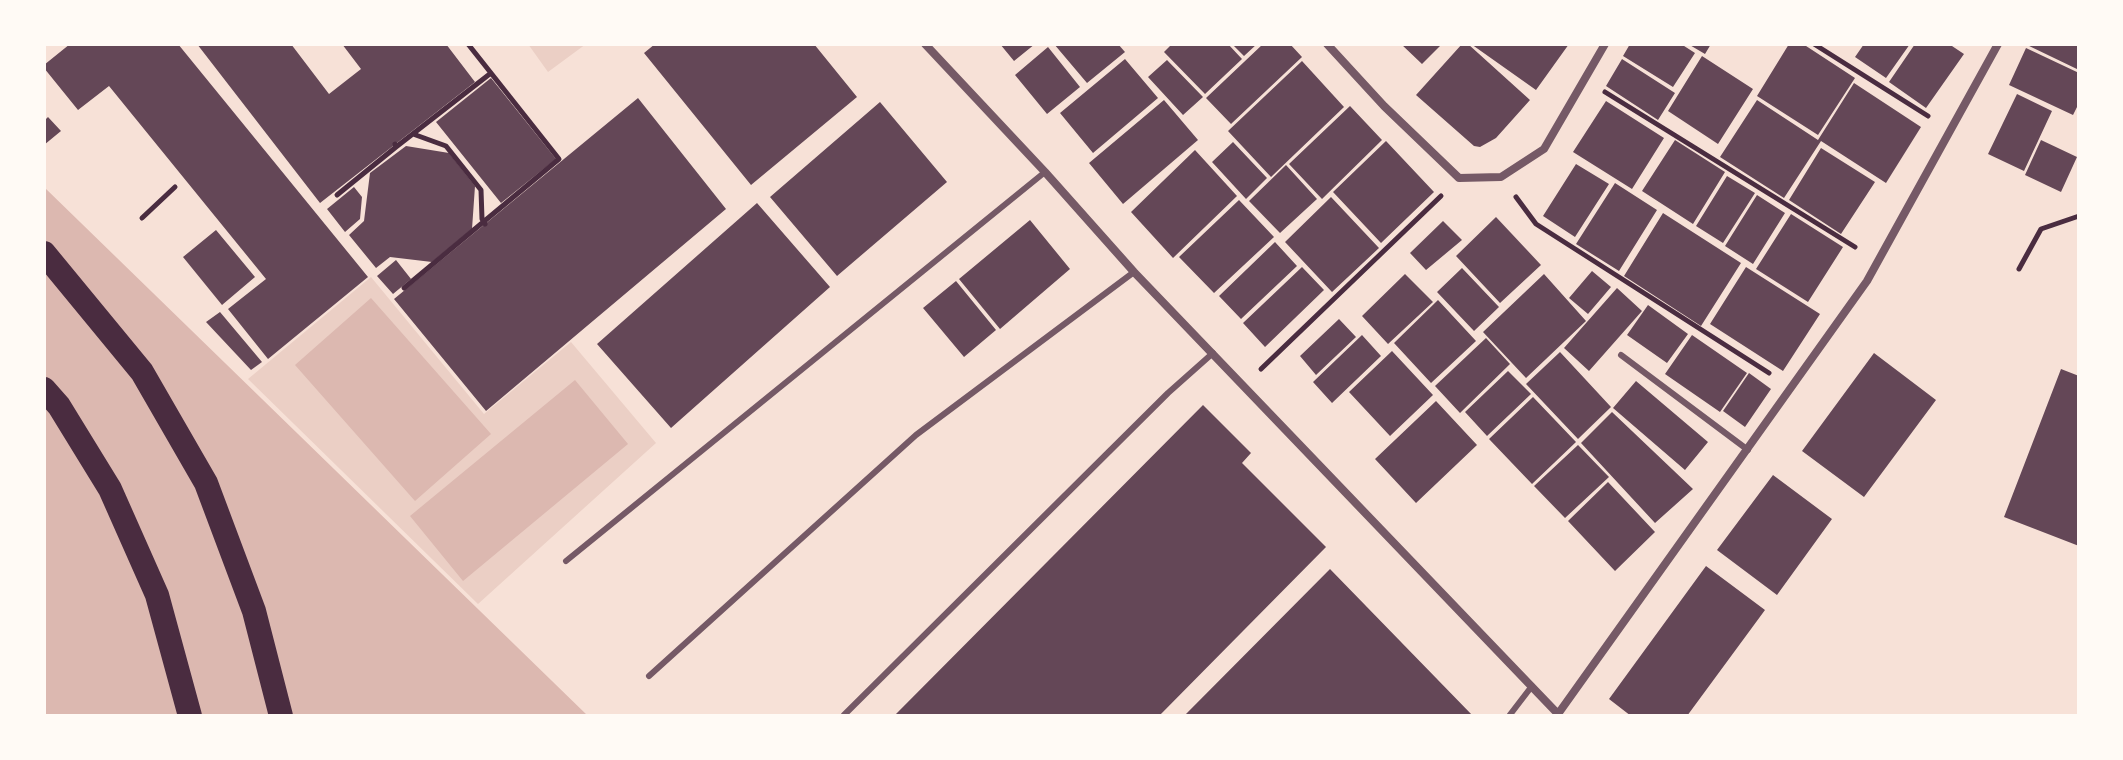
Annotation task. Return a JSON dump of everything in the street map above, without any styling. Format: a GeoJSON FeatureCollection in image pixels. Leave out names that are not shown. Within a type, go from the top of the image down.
{"type":"FeatureCollection","features":[{"type":"Feature","properties":{"kind":"highway"},"geometry":{"type":"LineString","coordinates":[[44,253],[142,372],[206,483],[254,611],[281,716]]}},
{"type":"Feature","properties":{"kind":"highway"},"geometry":{"type":"LineString","coordinates":[[44,389],[59,406],[116,503],[157,595],[190,716]]}},
{"type":"Feature","properties":{"kind":"street"},"geometry":{"type":"LineString","coordinates":[[925,44],[1134,272],[1558,715],[1793,387],[1878,261],[1998,44]]}},
{"type":"Feature","properties":{"kind":"street"},"geometry":{"type":"LineString","coordinates":[[1327,44],[1384,106],[1459,178],[1501,177],[1544,149],[1605,44]]}},
{"type":"Feature","properties":{"kind":"lane"},"geometry":{"type":"LineString","coordinates":[[566,561],[1045,172]]}},
{"type":"Feature","properties":{"kind":"lane"},"geometry":{"type":"LineString","coordinates":[[649,676],[916,435],[1134,272]]}},
{"type":"Feature","properties":{"kind":"lane"},"geometry":{"type":"LineString","coordinates":[[844,715],[1168,393],[1213,353]]}},
{"type":"Feature","properties":{"kind":"lane"},"geometry":{"type":"LineString","coordinates":[[1621,355],[1748,450]]}},
{"type":"Feature","properties":{"kind":"lane"},"geometry":{"type":"LineString","coordinates":[[1509,716],[1532,686]]}},
{"type":"Feature","properties":{"kind":"path"},"geometry":{"type":"LineString","coordinates":[[404,288],[559,159],[468,44]]}},
{"type":"Feature","properties":{"kind":"path"},"geometry":{"type":"LineString","coordinates":[[1814,44],[1950,129]]}},
{"type":"Feature","properties":{"kind":"path"},"geometry":{"type":"LineString","coordinates":[[337,195],[396,145],[491,73]]}},
{"type":"Feature","properties":{"kind":"path"},"geometry":{"type":"LineString","coordinates":[[1584,79],[1878,261]]}},
{"type":"Feature","properties":{"kind":"path"},"geometry":{"type":"LineString","coordinates":[[413,134],[446,146],[481,190],[482,219],[485,223]]}},
{"type":"Feature","properties":{"kind":"path"},"geometry":{"type":"LineString","coordinates":[[1501,177],[1536,224],[1793,387]]}},
{"type":"Feature","properties":{"kind":"path"},"geometry":{"type":"LineString","coordinates":[[1244,385],[1459,178]]}},
{"type":"Feature","properties":{"kind":"path"},"geometry":{"type":"LineString","coordinates":[[142,218],[175,187]]}},
{"type":"Feature","properties":{"kind":"path"},"geometry":{"type":"LineString","coordinates":[[2019,269],[2041,229],[2079,216]]}},
{"type":"Feature","properties":{"kind":"shaded area"},"geometry":{"type":"Polygon","coordinates":[[[528,44],[586,44],[548,72],[528,44]]]}},
{"type":"Feature","properties":{"kind":"shaded area"},"geometry":{"type":"Polygon","coordinates":[[[44,187],[588,716],[44,716],[44,187]]]}},
{"type":"Feature","properties":{"kind":"shaded area"},"geometry":{"type":"Polygon","coordinates":[[[371,277],[484,414],[571,342],[656,443],[478,604],[248,379],[371,277]]]}},
{"type":"Feature","properties":{"kind":"shaded area"},"geometry":{"type":"Polygon","coordinates":[[[371,298],[491,434],[415,501],[295,365],[371,298]]]}},
{"type":"Feature","properties":{"kind":"shaded area"},"geometry":{"type":"Polygon","coordinates":[[[575,380],[628,444],[463,581],[410,516],[575,380]]]}},
{"type":"Feature","properties":{"kind":"building"},"geometry":{"type":"Polygon","coordinates":[[[70,44],[178,44],[368,277],[268,359],[228,309],[266,279],[109,86],[78,110],[44,68],[70,44]]]}},
{"type":"Feature","properties":{"kind":"building"},"geometry":{"type":"Polygon","coordinates":[[[197,44],[291,44],[329,94],[361,69],[342,44],[446,44],[475,82],[320,203],[197,44]]]}},
{"type":"Feature","properties":{"kind":"building"},"geometry":{"type":"Polygon","coordinates":[[[655,44],[814,44],[857,97],[751,185],[644,53],[655,44]]]}},
{"type":"Feature","properties":{"kind":"building"},"geometry":{"type":"Polygon","coordinates":[[[1000,44],[1035,44],[1014,61],[1000,44]]]}},
{"type":"Feature","properties":{"kind":"building"},"geometry":{"type":"Polygon","coordinates":[[[1054,44],[1118,44],[1125,52],[1087,83],[1054,44]]]}},
{"type":"Feature","properties":{"kind":"building"},"geometry":{"type":"Polygon","coordinates":[[[1172,44],[1228,44],[1242,59],[1205,94],[1164,52],[1172,44]]]}},
{"type":"Feature","properties":{"kind":"building"},"geometry":{"type":"Polygon","coordinates":[[[1232,44],[1257,44],[1244,56],[1232,44]]]}},
{"type":"Feature","properties":{"kind":"building"},"geometry":{"type":"Polygon","coordinates":[[[1263,44],[1290,44],[1302,57],[1231,124],[1206,98],[1263,44]]]}},
{"type":"Feature","properties":{"kind":"building"},"geometry":{"type":"Polygon","coordinates":[[[1401,44],[1442,44],[1422,64],[1401,44]]]}},
{"type":"Feature","properties":{"kind":"building"},"geometry":{"type":"Polygon","coordinates":[[[1462,44],[1468,44],[1530,100],[1496,138],[1480,147],[1474,146],[1416,95],[1462,44]]]}},
{"type":"Feature","properties":{"kind":"building"},"geometry":{"type":"Polygon","coordinates":[[[1471,44],[1569,44],[1536,90],[1471,44]]]}},
{"type":"Feature","properties":{"kind":"building"},"geometry":{"type":"Polygon","coordinates":[[[1630,44],[1681,44],[1695,53],[1673,87],[1623,56],[1630,44]]]}},
{"type":"Feature","properties":{"kind":"building"},"geometry":{"type":"Polygon","coordinates":[[[1688,44],[1711,44],[1705,54],[1688,44]]]}},
{"type":"Feature","properties":{"kind":"building"},"geometry":{"type":"Polygon","coordinates":[[[1789,44],[1803,44],[1855,78],[1818,135],[1757,96],[1789,44]]]}},
{"type":"Feature","properties":{"kind":"building"},"geometry":{"type":"Polygon","coordinates":[[[1864,44],[1910,44],[1886,78],[1855,57],[1864,44]]]}},
{"type":"Feature","properties":{"kind":"building"},"geometry":{"type":"Polygon","coordinates":[[[1915,44],[1949,44],[1964,54],[1926,108],[1889,82],[1915,44]]]}},
{"type":"Feature","properties":{"kind":"building"},"geometry":{"type":"Polygon","coordinates":[[[2025,44],[2079,44],[2079,70],[2025,44]]]}},
{"type":"Feature","properties":{"kind":"building"},"geometry":{"type":"Polygon","coordinates":[[[1048,47],[1080,87],[1047,114],[1015,75],[1048,47]]]}},
{"type":"Feature","properties":{"kind":"building"},"geometry":{"type":"Polygon","coordinates":[[[2026,48],[2079,73],[2079,103],[2073,115],[2009,85],[2026,48]]]}},
{"type":"Feature","properties":{"kind":"building"},"geometry":{"type":"Polygon","coordinates":[[[1702,56],[1753,89],[1718,144],[1668,111],[1702,56]]]}},
{"type":"Feature","properties":{"kind":"building"},"geometry":{"type":"Polygon","coordinates":[[[1125,59],[1158,98],[1093,153],[1060,113],[1125,59]]]}},
{"type":"Feature","properties":{"kind":"building"},"geometry":{"type":"Polygon","coordinates":[[[1622,59],[1675,93],[1658,120],[1606,86],[1622,59]]]}},
{"type":"Feature","properties":{"kind":"building"},"geometry":{"type":"Polygon","coordinates":[[[1167,60],[1203,97],[1183,115],[1148,77],[1167,60]]]}},
{"type":"Feature","properties":{"kind":"building"},"geometry":{"type":"Polygon","coordinates":[[[1302,61],[1344,107],[1271,177],[1228,131],[1302,61]]]}},
{"type":"Feature","properties":{"kind":"building"},"geometry":{"type":"Polygon","coordinates":[[[491,78],[556,159],[501,203],[436,122],[491,78]]]}},
{"type":"Feature","properties":{"kind":"building"},"geometry":{"type":"Polygon","coordinates":[[[1854,83],[1921,127],[1886,183],[1821,141],[1784,198],[1720,157],[1757,100],[1818,140],[1854,83]]]}},
{"type":"Feature","properties":{"kind":"building"},"geometry":{"type":"Polygon","coordinates":[[[2017,94],[2052,111],[2024,171],[1988,154],[2017,94]]]}},
{"type":"Feature","properties":{"kind":"building"},"geometry":{"type":"Polygon","coordinates":[[[638,98],[726,209],[486,411],[394,299],[638,98]]]}},
{"type":"Feature","properties":{"kind":"building"},"geometry":{"type":"Polygon","coordinates":[[[1164,100],[1198,140],[1123,204],[1089,163],[1164,100]]]}},
{"type":"Feature","properties":{"kind":"building"},"geometry":{"type":"Polygon","coordinates":[[[1606,101],[1664,138],[1632,189],[1573,152],[1606,101]]]}},
{"type":"Feature","properties":{"kind":"building"},"geometry":{"type":"Polygon","coordinates":[[[880,102],[947,182],[837,276],[770,197],[880,102]]]}},
{"type":"Feature","properties":{"kind":"building"},"geometry":{"type":"Polygon","coordinates":[[[1350,106],[1382,140],[1322,199],[1289,164],[1350,106]]]}},
{"type":"Feature","properties":{"kind":"building"},"geometry":{"type":"Polygon","coordinates":[[[48,117],[61,131],[44,145],[44,121],[48,117]]]}},
{"type":"Feature","properties":{"kind":"building"},"geometry":{"type":"Polygon","coordinates":[[[1675,140],[1725,172],[1693,224],[1642,191],[1675,140]]]}},
{"type":"Feature","properties":{"kind":"building"},"geometry":{"type":"Polygon","coordinates":[[[2041,140],[2077,157],[2061,192],[2025,175],[2041,140]]]}},
{"type":"Feature","properties":{"kind":"building"},"geometry":{"type":"Polygon","coordinates":[[[1386,141],[1434,192],[1381,243],[1333,192],[1386,141]]]}},
{"type":"Feature","properties":{"kind":"building"},"geometry":{"type":"Polygon","coordinates":[[[1233,142],[1267,178],[1246,199],[1212,162],[1233,142]]]}},
{"type":"Feature","properties":{"kind":"building"},"geometry":{"type":"Polygon","coordinates":[[[406,146],[449,153],[475,186],[472,229],[432,262],[390,257],[376,268],[349,235],[364,221],[370,173],[406,146]]]}},
{"type":"Feature","properties":{"kind":"building"},"geometry":{"type":"Polygon","coordinates":[[[1821,148],[1875,182],[1841,234],[1789,200],[1821,148]]]}},
{"type":"Feature","properties":{"kind":"building"},"geometry":{"type":"Polygon","coordinates":[[[1195,150],[1237,196],[1173,258],[1131,212],[1195,150]]]}},
{"type":"Feature","properties":{"kind":"building"},"geometry":{"type":"Polygon","coordinates":[[[1576,164],[1609,184],[1575,237],[1543,216],[1576,164]]]}},
{"type":"Feature","properties":{"kind":"building"},"geometry":{"type":"Polygon","coordinates":[[[1286,165],[1317,199],[1280,233],[1249,201],[1286,165]]]}},
{"type":"Feature","properties":{"kind":"building"},"geometry":{"type":"Polygon","coordinates":[[[1727,176],[1755,193],[1723,243],[1696,226],[1727,176]]]}},
{"type":"Feature","properties":{"kind":"building"},"geometry":{"type":"Polygon","coordinates":[[[1615,183],[1657,210],[1619,271],[1576,244],[1615,183]]]}},
{"type":"Feature","properties":{"kind":"building"},"geometry":{"type":"Polygon","coordinates":[[[354,187],[362,197],[360,219],[345,232],[327,209],[354,187]]]}},
{"type":"Feature","properties":{"kind":"building"},"geometry":{"type":"Polygon","coordinates":[[[1757,195],[1785,213],[1753,264],[1725,246],[1757,195]]]}},
{"type":"Feature","properties":{"kind":"building"},"geometry":{"type":"Polygon","coordinates":[[[1331,197],[1379,248],[1332,292],[1285,242],[1331,197]]]}},
{"type":"Feature","properties":{"kind":"building"},"geometry":{"type":"Polygon","coordinates":[[[1239,200],[1274,237],[1214,293],[1179,257],[1239,200]]]}},
{"type":"Feature","properties":{"kind":"building"},"geometry":{"type":"Polygon","coordinates":[[[757,203],[830,287],[671,428],[597,344],[757,203]]]}},
{"type":"Feature","properties":{"kind":"building"},"geometry":{"type":"Polygon","coordinates":[[[1663,213],[1741,263],[1701,326],[1624,276],[1663,213]]]}},
{"type":"Feature","properties":{"kind":"building"},"geometry":{"type":"Polygon","coordinates":[[[1791,214],[1843,247],[1808,302],[1756,269],[1791,214]]]}},
{"type":"Feature","properties":{"kind":"building"},"geometry":{"type":"Polygon","coordinates":[[[1496,217],[1541,265],[1500,303],[1456,256],[1496,217]]]}},
{"type":"Feature","properties":{"kind":"building"},"geometry":{"type":"Polygon","coordinates":[[[1030,220],[1070,269],[1000,329],[959,279],[1030,220]]]}},
{"type":"Feature","properties":{"kind":"building"},"geometry":{"type":"Polygon","coordinates":[[[1443,221],[1462,240],[1426,270],[1410,253],[1443,221]]]}},
{"type":"Feature","properties":{"kind":"building"},"geometry":{"type":"Polygon","coordinates":[[[216,230],[255,277],[222,305],[183,257],[216,230]]]}},
{"type":"Feature","properties":{"kind":"building"},"geometry":{"type":"Polygon","coordinates":[[[1275,242],[1297,266],[1241,319],[1219,296],[1275,242]]]}},
{"type":"Feature","properties":{"kind":"building"},"geometry":{"type":"Polygon","coordinates":[[[396,260],[411,279],[393,294],[377,276],[396,260]]]}},
{"type":"Feature","properties":{"kind":"building"},"geometry":{"type":"Polygon","coordinates":[[[1302,267],[1324,290],[1265,347],[1243,323],[1302,267]]]}},
{"type":"Feature","properties":{"kind":"building"},"geometry":{"type":"Polygon","coordinates":[[[1746,267],[1820,314],[1783,371],[1710,324],[1746,267]]]}},
{"type":"Feature","properties":{"kind":"building"},"geometry":{"type":"Polygon","coordinates":[[[1462,268],[1499,307],[1474,331],[1437,292],[1462,268]]]}},
{"type":"Feature","properties":{"kind":"building"},"geometry":{"type":"Polygon","coordinates":[[[1592,271],[1611,287],[1588,314],[1569,298],[1592,271]]]}},
{"type":"Feature","properties":{"kind":"building"},"geometry":{"type":"Polygon","coordinates":[[[1405,274],[1433,302],[1388,344],[1362,316],[1405,274]]]}},
{"type":"Feature","properties":{"kind":"building"},"geometry":{"type":"Polygon","coordinates":[[[1544,274],[1586,321],[1526,378],[1483,332],[1544,274]]]}},
{"type":"Feature","properties":{"kind":"building"},"geometry":{"type":"Polygon","coordinates":[[[956,281],[996,330],[964,357],[923,308],[956,281]]]}},
{"type":"Feature","properties":{"kind":"building"},"geometry":{"type":"Polygon","coordinates":[[[1617,288],[1642,311],[1589,371],[1564,348],[1617,288]]]}},
{"type":"Feature","properties":{"kind":"building"},"geometry":{"type":"Polygon","coordinates":[[[1438,300],[1476,341],[1431,383],[1394,343],[1438,300]]]}},
{"type":"Feature","properties":{"kind":"building"},"geometry":{"type":"Polygon","coordinates":[[[1648,305],[1688,334],[1667,363],[1627,335],[1648,305]]]}},
{"type":"Feature","properties":{"kind":"building"},"geometry":{"type":"Polygon","coordinates":[[[220,312],[262,362],[251,370],[206,322],[220,312]]]}},
{"type":"Feature","properties":{"kind":"building"},"geometry":{"type":"Polygon","coordinates":[[[1339,319],[1356,337],[1316,375],[1300,356],[1339,319]]]}},
{"type":"Feature","properties":{"kind":"building"},"geometry":{"type":"Polygon","coordinates":[[[1362,335],[1381,356],[1332,403],[1313,382],[1362,335]]]}},
{"type":"Feature","properties":{"kind":"building"},"geometry":{"type":"Polygon","coordinates":[[[1692,335],[1747,373],[1720,412],[1665,374],[1692,335]]]}},
{"type":"Feature","properties":{"kind":"building"},"geometry":{"type":"Polygon","coordinates":[[[1486,338],[1510,364],[1460,413],[1435,386],[1486,338]]]}},
{"type":"Feature","properties":{"kind":"building"},"geometry":{"type":"Polygon","coordinates":[[[1392,351],[1433,395],[1390,436],[1349,392],[1392,351]]]}},
{"type":"Feature","properties":{"kind":"building"},"geometry":{"type":"Polygon","coordinates":[[[1560,352],[1611,407],[1578,439],[1526,384],[1560,352]]]}},
{"type":"Feature","properties":{"kind":"building"},"geometry":{"type":"Polygon","coordinates":[[[1874,353],[1936,400],[1864,497],[1802,451],[1874,353]]]}},
{"type":"Feature","properties":{"kind":"building"},"geometry":{"type":"Polygon","coordinates":[[[2061,369],[2079,376],[2079,546],[2004,517],[2061,369]]]}},
{"type":"Feature","properties":{"kind":"building"},"geometry":{"type":"Polygon","coordinates":[[[1508,371],[1531,394],[1487,436],[1465,412],[1508,371]]]}},
{"type":"Feature","properties":{"kind":"building"},"geometry":{"type":"Polygon","coordinates":[[[1749,373],[1771,389],[1745,427],[1723,411],[1749,373]]]}},
{"type":"Feature","properties":{"kind":"building"},"geometry":{"type":"Polygon","coordinates":[[[1636,381],[1708,442],[1685,470],[1613,408],[1636,381]]]}},
{"type":"Feature","properties":{"kind":"building"},"geometry":{"type":"Polygon","coordinates":[[[1533,397],[1576,442],[1532,484],[1489,439],[1533,397]]]}},
{"type":"Feature","properties":{"kind":"building"},"geometry":{"type":"Polygon","coordinates":[[[1436,401],[1477,445],[1416,503],[1375,459],[1436,401]]]}},
{"type":"Feature","properties":{"kind":"building"},"geometry":{"type":"Polygon","coordinates":[[[1203,405],[1251,453],[1242,463],[1326,547],[1159,716],[894,716],[1203,405]]]}},
{"type":"Feature","properties":{"kind":"building"},"geometry":{"type":"Polygon","coordinates":[[[1612,412],[1693,489],[1655,523],[1581,443],[1612,412]]]}},
{"type":"Feature","properties":{"kind":"building"},"geometry":{"type":"Polygon","coordinates":[[[1578,445],[1609,477],[1565,518],[1534,486],[1578,445]]]}},
{"type":"Feature","properties":{"kind":"building"},"geometry":{"type":"Polygon","coordinates":[[[1773,475],[1832,519],[1777,595],[1717,550],[1773,475]]]}},
{"type":"Feature","properties":{"kind":"building"},"geometry":{"type":"Polygon","coordinates":[[[1608,482],[1655,532],[1615,571],[1568,521],[1608,482]]]}},
{"type":"Feature","properties":{"kind":"building"},"geometry":{"type":"Polygon","coordinates":[[[1706,566],[1765,610],[1687,716],[1631,716],[1609,699],[1706,566]]]}},
{"type":"Feature","properties":{"kind":"building"},"geometry":{"type":"Polygon","coordinates":[[[1330,569],[1473,716],[1184,716],[1330,569]]]}}]}
